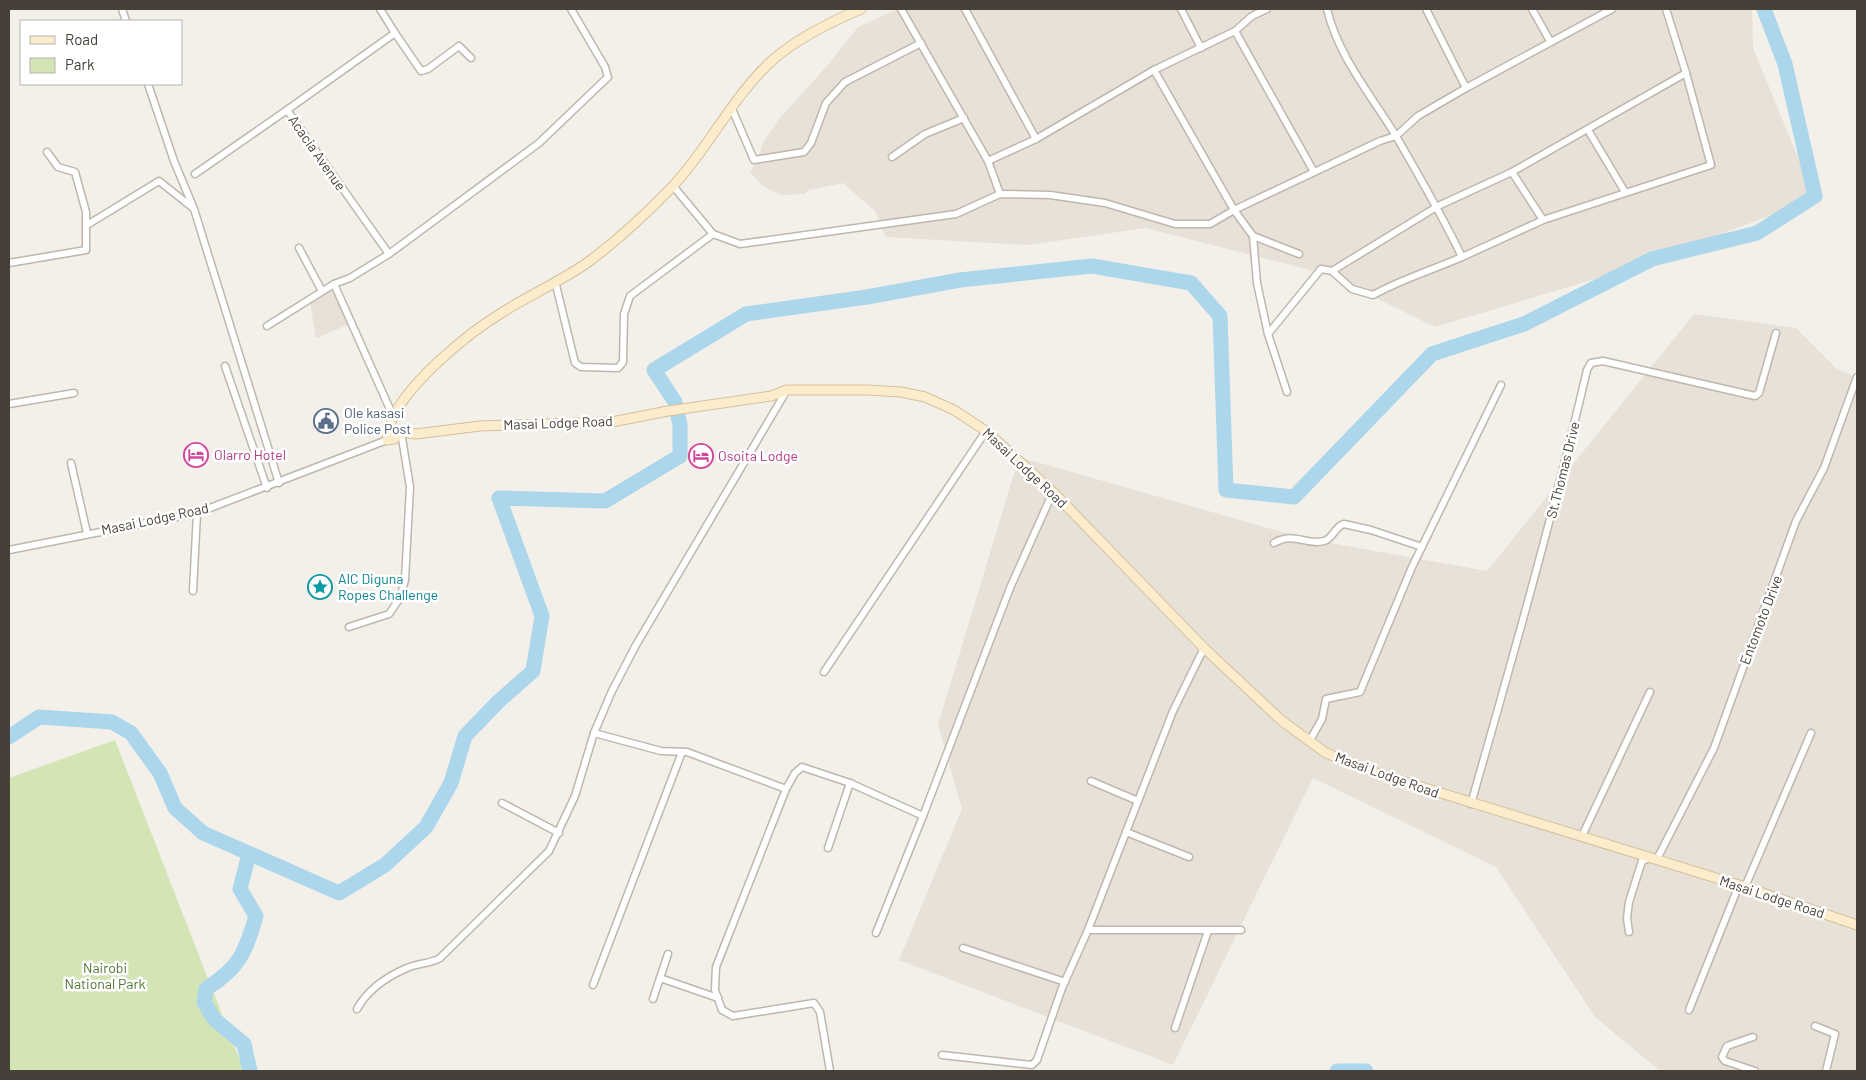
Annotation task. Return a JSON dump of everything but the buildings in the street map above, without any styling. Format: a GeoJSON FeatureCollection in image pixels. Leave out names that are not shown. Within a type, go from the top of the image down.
{"type":"FeatureCollection","features":[{"type":"Feature","properties":{"kind":"street"},"geometry":{"type":"LineString","coordinates":[[380,9],[421,71],[428,70],[458,46],[471,58]]}},
{"type":"Feature","properties":{"kind":"street"},"geometry":{"type":"LineString","coordinates":[[267,326],[322,291],[350,278],[389,254],[540,143],[608,78],[605,67],[571,9]]}},
{"type":"Feature","properties":{"kind":"street"},"geometry":{"type":"LineString","coordinates":[[387,440],[393,416],[421,381],[462,341],[501,313],[590,261],[630,228],[673,186],[752,83],[782,52],[814,30],[861,9]]}},
{"type":"Feature","properties":{"kind":"street"},"geometry":{"type":"LineString","coordinates":[[901,9],[988,160],[1000,194]]}},
{"type":"Feature","properties":{"kind":"street"},"geometry":{"type":"LineString","coordinates":[[965,9],[1036,139]]}},
{"type":"Feature","properties":{"kind":"street"},"geometry":{"type":"LineString","coordinates":[[1181,9],[1202,48]]}},
{"type":"Feature","properties":{"kind":"street"},"geometry":{"type":"LineString","coordinates":[[1248,9],[1252,16]]}},
{"type":"Feature","properties":{"kind":"street"},"geometry":{"type":"LineString","coordinates":[[988,160],[1036,139],[1154,70],[1235,31],[1252,16],[1267,9]]}},
{"type":"Feature","properties":{"kind":"street"},"geometry":{"type":"LineString","coordinates":[[1327,9],[1330,24],[1350,65],[1438,206],[1462,257]]}},
{"type":"Feature","properties":{"kind":"street"},"geometry":{"type":"LineString","coordinates":[[1426,9],[1466,88]]}},
{"type":"Feature","properties":{"kind":"street"},"geometry":{"type":"LineString","coordinates":[[1532,9],[1550,41]]}},
{"type":"Feature","properties":{"kind":"street"},"geometry":{"type":"LineString","coordinates":[[673,186],[713,234],[740,244],[956,214],[1000,194],[1050,195],[1104,203],[1176,224],[1210,224],[1234,210],[1314,172],[1396,136],[1418,116],[1550,41],[1612,9]]}},
{"type":"Feature","properties":{"kind":"street"},"geometry":{"type":"LineString","coordinates":[[1268,334],[1321,269],[1332,271],[1352,289],[1373,295],[1399,280],[1412,278],[1421,272],[1436,269],[1543,220],[1711,165],[1686,72],[1666,9]]}},
{"type":"Feature","properties":{"kind":"street"},"geometry":{"type":"LineString","coordinates":[[1235,31],[1314,172]]}},
{"type":"Feature","properties":{"kind":"street","name":"Acacia Avenue"},"geometry":{"type":"LineString","coordinates":[[389,254],[287,110],[395,33]]}},
{"type":"Feature","properties":{"kind":"street"},"geometry":{"type":"LineString","coordinates":[[732,110],[754,160],[804,152],[811,144],[826,103],[845,82],[921,43]]}},
{"type":"Feature","properties":{"kind":"street"},"geometry":{"type":"LineString","coordinates":[[1154,70],[1234,210],[1253,236],[1257,283],[1268,334],[1287,392]]}},
{"type":"Feature","properties":{"kind":"street"},"geometry":{"type":"LineString","coordinates":[[1332,271],[1438,206],[1512,172],[1686,72]]}},
{"type":"Feature","properties":{"kind":"street"},"geometry":{"type":"LineString","coordinates":[[148,85],[174,161],[194,209],[279,483]]}},
{"type":"Feature","properties":{"kind":"street"},"geometry":{"type":"LineString","coordinates":[[195,174],[287,110]]}},
{"type":"Feature","properties":{"kind":"street"},"geometry":{"type":"LineString","coordinates":[[892,156],[925,134],[964,118]]}},
{"type":"Feature","properties":{"kind":"street"},"geometry":{"type":"LineString","coordinates":[[1588,130],[1625,192]]}},
{"type":"Feature","properties":{"kind":"street"},"geometry":{"type":"LineString","coordinates":[[9,263],[86,250],[86,212],[75,172],[58,167],[46,152]]}},
{"type":"Feature","properties":{"kind":"street"},"geometry":{"type":"LineString","coordinates":[[1512,172],[1543,220]]}},
{"type":"Feature","properties":{"kind":"street"},"geometry":{"type":"LineString","coordinates":[[87,225],[159,181],[194,209]]}},
{"type":"Feature","properties":{"kind":"street"},"geometry":{"type":"LineString","coordinates":[[555,281],[575,363],[581,367],[618,368],[623,362],[624,314],[630,296],[713,234]]}},
{"type":"Feature","properties":{"kind":"street"},"geometry":{"type":"LineString","coordinates":[[1253,236],[1299,254]]}},
{"type":"Feature","properties":{"kind":"street"},"geometry":{"type":"LineString","coordinates":[[299,248],[322,291]]}},
{"type":"Feature","properties":{"kind":"street"},"geometry":{"type":"LineString","coordinates":[[334,284],[393,416]]}},
{"type":"Feature","properties":{"kind":"street","name":"St.Thomas Drive"},"geometry":{"type":"LineString","coordinates":[[1471,804],[1541,558],[1586,370],[1591,363],[1603,361],[1756,396],[1759,393],[1776,333]]}},
{"type":"Feature","properties":{"kind":"street"},"geometry":{"type":"LineString","coordinates":[[225,366],[267,488]]}},
{"type":"Feature","properties":{"kind":"street","name":"Entomoto Drive"},"geometry":{"type":"LineString","coordinates":[[1629,932],[1627,918],[1632,889],[1642,861],[1654,859],[1714,748],[1796,521],[1824,468],[1857,377]]}},
{"type":"Feature","properties":{"kind":"street"},"geometry":{"type":"LineString","coordinates":[[1309,742],[1322,719],[1326,699],[1360,692],[1422,547],[1501,385]]}},
{"type":"Feature","properties":{"kind":"street"},"geometry":{"type":"LineString","coordinates":[[357,1009],[373,988],[408,968],[440,958],[549,851],[575,796],[594,733],[612,691],[636,645],[787,390]]}},
{"type":"Feature","properties":{"kind":"street","name":"Masai Lodge Road"},"geometry":{"type":"LineString","coordinates":[[9,550],[197,513],[267,488],[387,440],[394,439],[401,432],[416,434],[515,424],[612,422],[668,411],[771,396],[787,390],[867,390],[917,395],[954,410],[986,431],[1053,492],[1254,698],[1309,742],[1356,766],[1471,804],[1507,815],[1517,815],[1742,886],[1857,925]]}},
{"type":"Feature","properties":{"kind":"street"},"geometry":{"type":"LineString","coordinates":[[9,404],[74,393]]}},
{"type":"Feature","properties":{"kind":"street"},"geometry":{"type":"LineString","coordinates":[[824,672],[986,431]]}},
{"type":"Feature","properties":{"kind":"street"},"geometry":{"type":"LineString","coordinates":[[349,627],[389,614],[400,598],[405,580],[410,487],[401,432]]}},
{"type":"Feature","properties":{"kind":"street"},"geometry":{"type":"LineString","coordinates":[[71,463],[87,534]]}},
{"type":"Feature","properties":{"kind":"street"},"geometry":{"type":"LineString","coordinates":[[876,933],[1010,588],[1053,492]]}},
{"type":"Feature","properties":{"kind":"street"},"geometry":{"type":"LineString","coordinates":[[193,591],[197,513]]}},
{"type":"Feature","properties":{"kind":"street"},"geometry":{"type":"LineString","coordinates":[[1274,543],[1290,537],[1322,542],[1330,538],[1340,525],[1344,524],[1372,530],[1422,547]]}},
{"type":"Feature","properties":{"kind":"street"},"geometry":{"type":"LineString","coordinates":[[942,1055],[1032,1065],[1037,1060],[1065,982],[1088,930],[1173,711],[1204,648]]}},
{"type":"Feature","properties":{"kind":"street"},"geometry":{"type":"LineString","coordinates":[[1582,836],[1650,692]]}},
{"type":"Feature","properties":{"kind":"street"},"geometry":{"type":"LineString","coordinates":[[594,733],[637,746],[661,751],[682,752],[786,789]]}},
{"type":"Feature","properties":{"kind":"street"},"geometry":{"type":"LineString","coordinates":[[1689,1010],[1811,733]]}},
{"type":"Feature","properties":{"kind":"street"},"geometry":{"type":"LineString","coordinates":[[593,985],[682,752]]}},
{"type":"Feature","properties":{"kind":"street"},"geometry":{"type":"LineString","coordinates":[[830,1071],[820,1012],[814,1004],[733,1016],[722,1010],[715,990],[716,966],[786,789],[795,772],[802,767],[850,783],[923,816]]}},
{"type":"Feature","properties":{"kind":"street"},"geometry":{"type":"LineString","coordinates":[[1091,780],[1138,801]]}},
{"type":"Feature","properties":{"kind":"street"},"geometry":{"type":"LineString","coordinates":[[828,848],[850,783]]}},
{"type":"Feature","properties":{"kind":"street"},"geometry":{"type":"LineString","coordinates":[[502,803],[558,833]]}},
{"type":"Feature","properties":{"kind":"street"},"geometry":{"type":"LineString","coordinates":[[1126,832],[1189,857]]}},
{"type":"Feature","properties":{"kind":"street"},"geometry":{"type":"LineString","coordinates":[[1088,930],[1241,930]]}},
{"type":"Feature","properties":{"kind":"street"},"geometry":{"type":"LineString","coordinates":[[1175,1028],[1208,930]]}},
{"type":"Feature","properties":{"kind":"street"},"geometry":{"type":"LineString","coordinates":[[963,948],[1065,982]]}},
{"type":"Feature","properties":{"kind":"street"},"geometry":{"type":"LineString","coordinates":[[653,999],[668,954]]}},
{"type":"Feature","properties":{"kind":"street"},"geometry":{"type":"LineString","coordinates":[[660,978],[718,998]]}},
{"type":"Feature","properties":{"kind":"street"},"geometry":{"type":"LineString","coordinates":[[1815,1026],[1835,1034],[1826,1071]]}},
{"type":"Feature","properties":{"kind":"street"},"geometry":{"type":"LineString","coordinates":[[1753,1037],[1728,1046],[1722,1057],[1725,1061],[1754,1071]]}},
{"type":"Feature","properties":{"kind":"shaded area"},"geometry":{"type":"Polygon","coordinates":[[[898,9],[1752,9],[1753,48],[1815,199],[1622,271],[1435,327],[1329,275],[1146,228],[1028,245],[886,237],[875,211],[843,183],[808,190],[805,194],[780,195],[763,186],[750,172],[758,159],[763,143],[779,119],[827,66],[858,27],[898,9]]]}},
{"type":"Feature","properties":{"kind":"shaded area"},"geometry":{"type":"Polygon","coordinates":[[[331,290],[352,323],[316,338],[310,303],[331,290]]]}},
{"type":"Feature","properties":{"kind":"shaded area"},"geometry":{"type":"Polygon","coordinates":[[[1694,314],[1796,328],[1836,368],[1857,378],[1857,1071],[1660,1071],[1595,1017],[1496,867],[1313,778],[1173,1065],[899,960],[962,809],[938,725],[1019,457],[1303,538],[1487,571],[1694,314]]]}},
{"type":"Feature","properties":{"kind":"green space","name":"Nairobi National Park"},"geometry":{"type":"Polygon","coordinates":[[[115,740],[244,1071],[9,1071],[9,778],[115,740]]]}},
{"type":"Feature","properties":{"kind":"waterway"},"geometry":{"type":"LineString","coordinates":[[9,737],[39,717],[112,722],[131,733],[160,773],[175,808],[203,833],[339,893],[385,865],[426,827],[451,783],[465,736],[499,701],[533,671],[542,616],[499,498],[605,501],[680,456],[680,425],[675,402],[654,370],[746,314],[867,297],[960,280],[1092,266],[1191,283],[1220,316],[1226,490],[1294,497],[1432,354],[1524,324],[1652,259],[1757,233],[1815,196],[1785,64],[1764,9]]}},
{"type":"Feature","properties":{"kind":"waterway"},"geometry":{"type":"LineString","coordinates":[[249,854],[240,889],[256,916],[240,958],[227,974],[206,989],[204,1002],[214,1019],[244,1044],[250,1071]]}},
{"type":"Feature","properties":{"kind":"waterway"},"geometry":{"type":"LineString","coordinates":[[1337,1071],[1366,1071]]}},
{"type":"Feature","properties":{"kind":"place","name":"Ole kasasi Police Post"},"geometry":{"type":"Point","coordinates":[326,421]}},
{"type":"Feature","properties":{"kind":"place","name":"Olarro Hotel"},"geometry":{"type":"Point","coordinates":[196,455]}},
{"type":"Feature","properties":{"kind":"place","name":"Osoita Lodge"},"geometry":{"type":"Point","coordinates":[701,456]}},
{"type":"Feature","properties":{"kind":"place","name":"AIC Diguna Ropes Challenge"},"geometry":{"type":"Point","coordinates":[320,587]}}]}
